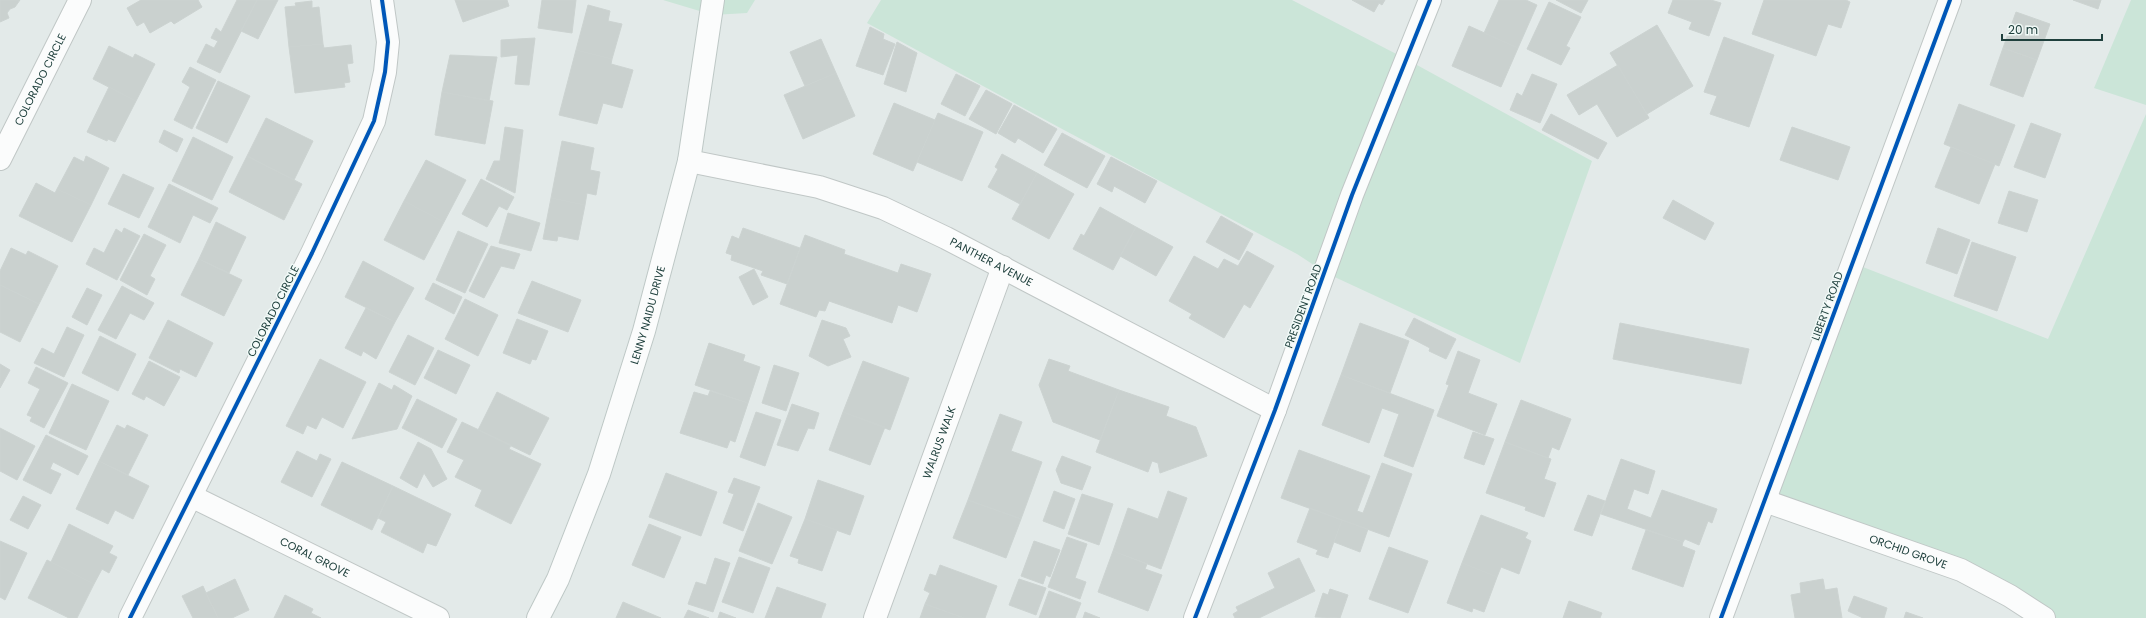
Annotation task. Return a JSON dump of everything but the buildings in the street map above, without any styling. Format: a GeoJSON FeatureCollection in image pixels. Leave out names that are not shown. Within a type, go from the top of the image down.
{"type":"FeatureCollection","features":[{"type":"Feature","properties":{"kind":"street","name":"COLORADO CIRCLE"},"geometry":{"type":"LineString","coordinates":[[0,159],[80,0]]}},
{"type":"Feature","properties":{"kind":"street","name":"COLORADO CIRCLE"},"geometry":{"type":"LineString","coordinates":[[130,618],[312,253],[374,121],[385,72],[388,42],[382,0]]}},
{"type":"Feature","properties":{"kind":"street","name":"LENNY NAIDU DRIVE"},"geometry":{"type":"LineString","coordinates":[[538,618],[558,579],[599,474],[644,331],[689,161],[713,0]]}},
{"type":"Feature","properties":{"kind":"street","name":"PRESIDENT ROAD"},"geometry":{"type":"LineString","coordinates":[[1195,618],[1275,410],[1352,195],[1430,0]]}},
{"type":"Feature","properties":{"kind":"street","name":"LIBERTY ROAD"},"geometry":{"type":"LineString","coordinates":[[1721,618],[1950,0]]}},
{"type":"Feature","properties":{"kind":"street","name":"PANTHER AVENUE"},"geometry":{"type":"LineString","coordinates":[[689,161],[819,187],[883,208],[1003,268],[1275,410]]}},
{"type":"Feature","properties":{"kind":"street","name":"WALRUS WALK"},"geometry":{"type":"LineString","coordinates":[[875,618],[1003,268]]}},
{"type":"Feature","properties":{"kind":"street","name":"CORAL GROVE"},"geometry":{"type":"LineString","coordinates":[[191,496],[438,618]]}},
{"type":"Feature","properties":{"kind":"street","name":"ORCHID GROVE"},"geometry":{"type":"LineString","coordinates":[[1765,501],[1961,570],[2010,596],[2044,618]]}},
{"type":"Feature","properties":{"kind":"green space"},"geometry":{"type":"Polygon","coordinates":[[[663,0],[755,0],[747,13],[713,15],[663,0]]]}},
{"type":"Feature","properties":{"kind":"green space"},"geometry":{"type":"Polygon","coordinates":[[[881,0],[1292,0],[1406,59],[1592,161],[1520,363],[1326,273],[1297,254],[867,23],[881,0]]]}},
{"type":"Feature","properties":{"kind":"green space"},"geometry":{"type":"Polygon","coordinates":[[[2131,0],[2146,0],[2146,105],[2094,88],[2131,0]]]}},
{"type":"Feature","properties":{"kind":"green space"},"geometry":{"type":"Polygon","coordinates":[[[2146,114],[2146,618],[2048,618],[1764,499],[1850,262],[2048,339],[2146,114]]]}},
{"type":"Feature","properties":{"kind":"cycle path"},"geometry":{"type":"LineString","coordinates":[[130,618],[312,253],[374,121],[385,72],[388,42],[382,0]]}},
{"type":"Feature","properties":{"kind":"cycle path"},"geometry":{"type":"LineString","coordinates":[[1195,618],[1275,410],[1352,195],[1430,0]]}},
{"type":"Feature","properties":{"kind":"cycle path"},"geometry":{"type":"LineString","coordinates":[[1721,618],[1950,0]]}}]}
